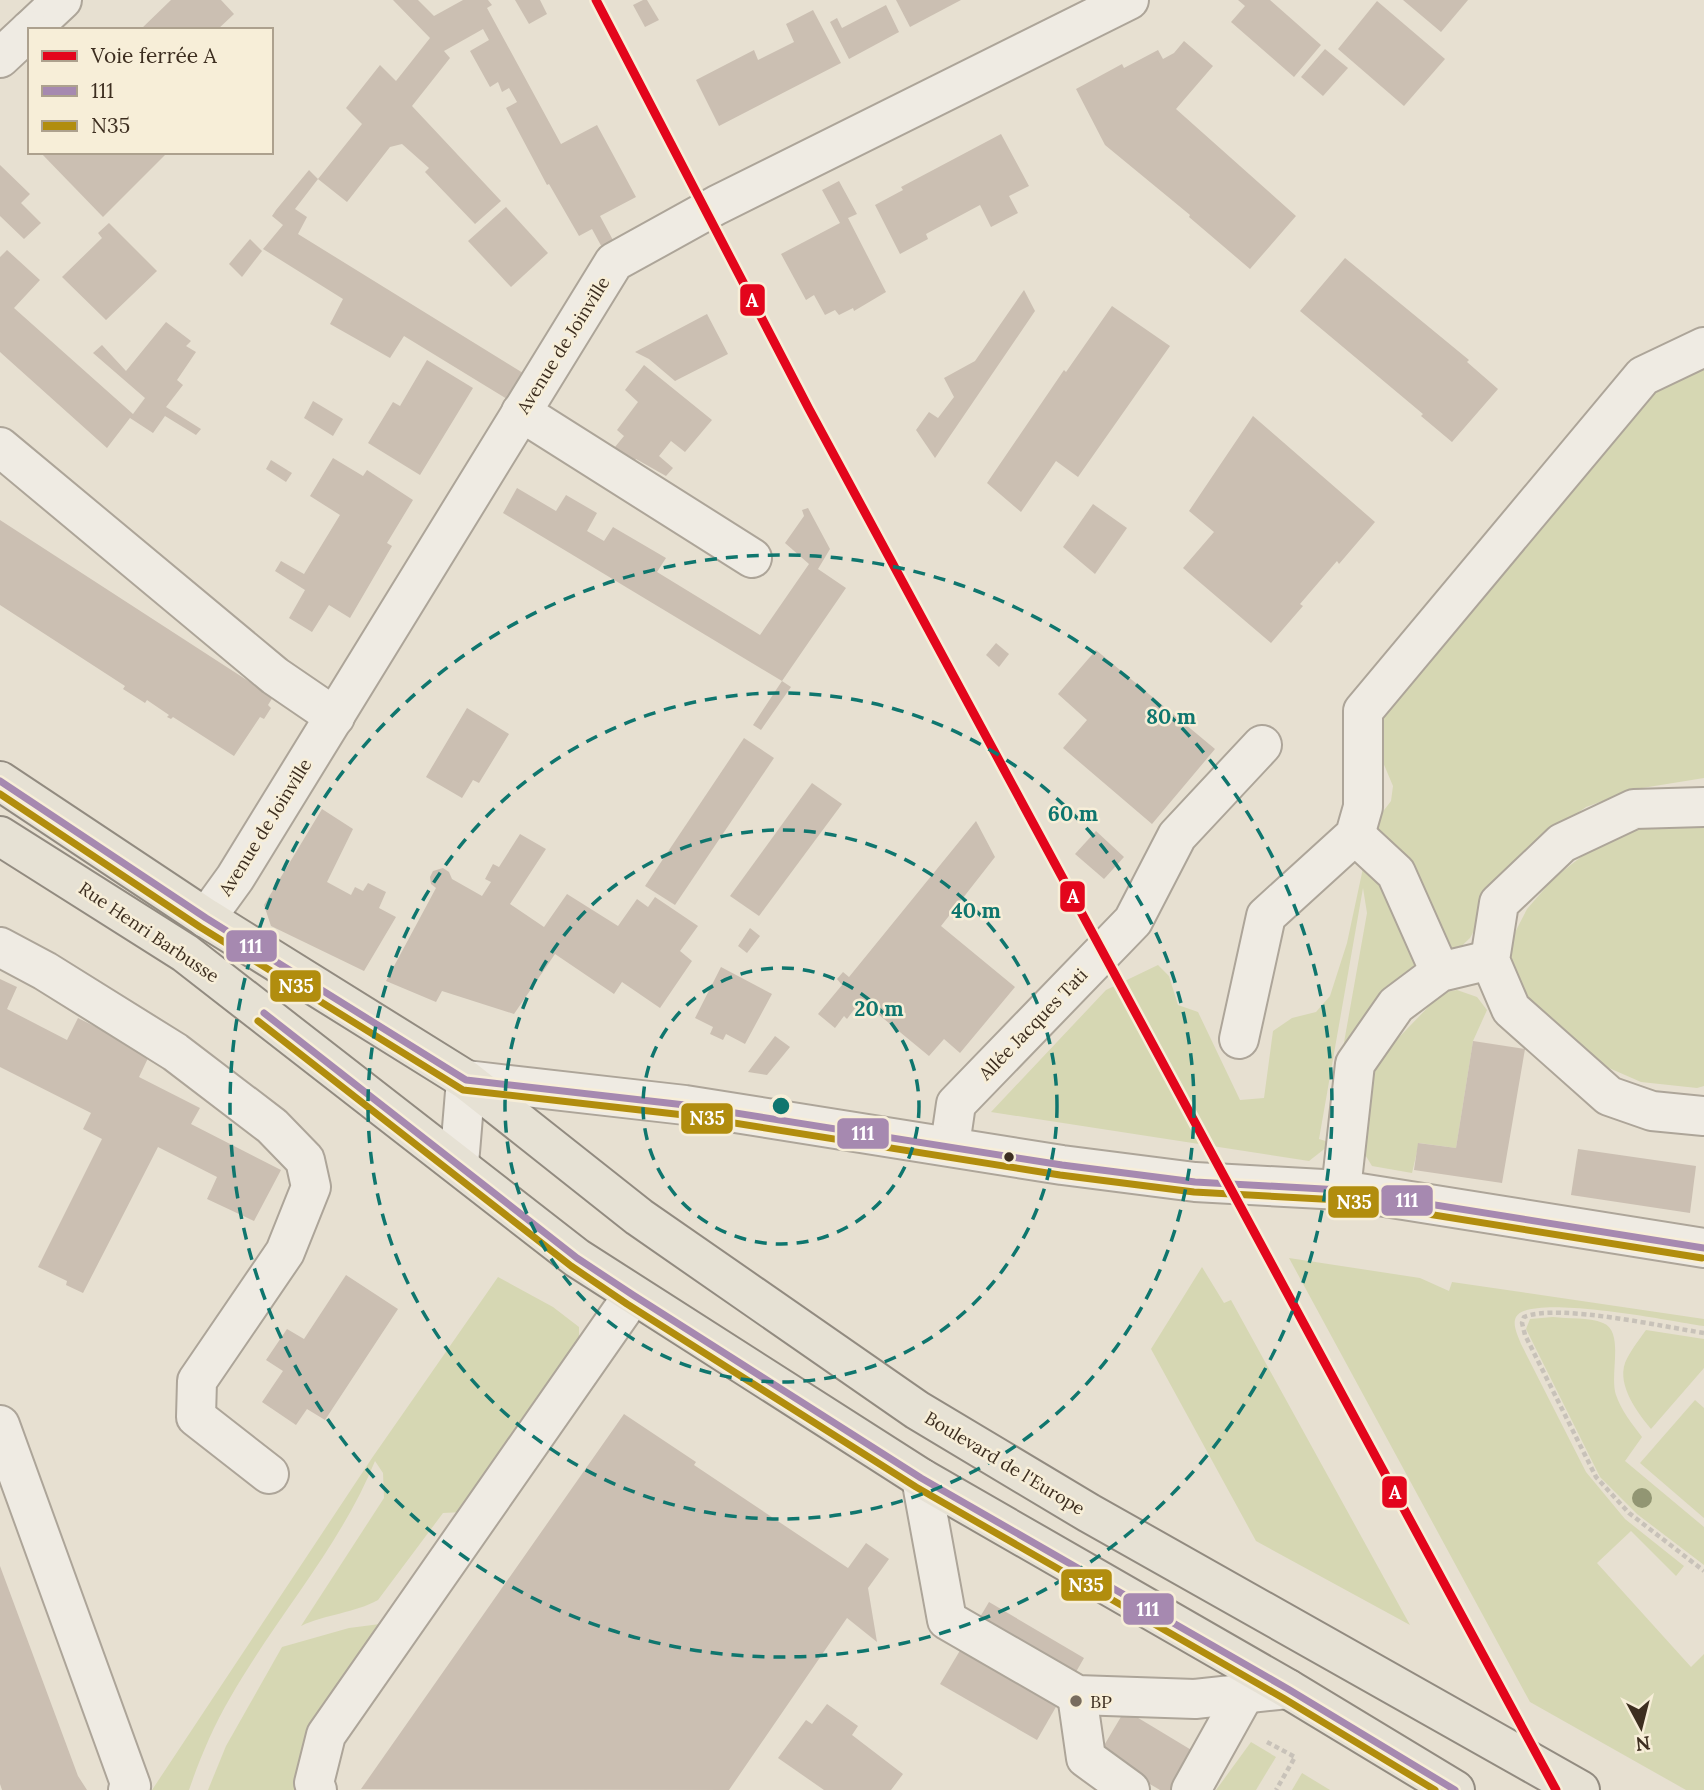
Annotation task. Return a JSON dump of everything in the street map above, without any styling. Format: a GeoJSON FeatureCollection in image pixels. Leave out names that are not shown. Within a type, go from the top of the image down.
{"type":"FeatureCollection","features":[{"type":"Feature","properties":{"kind":"main road"},"geometry":{"type":"LineString","coordinates":[[0,781],[206,918],[466,1080]]}},
{"type":"Feature","properties":{"kind":"main road","name":"Rue Henri Barbusse"},"geometry":{"type":"LineString","coordinates":[[0,836],[186,953],[459,1164]]}},
{"type":"Feature","properties":{"kind":"main road","name":"Boulevard de l'Europe"},"geometry":{"type":"LineString","coordinates":[[466,1080],[639,1217],[916,1410],[1089,1513],[1580,1790]]}},
{"type":"Feature","properties":{"kind":"main road"},"geometry":{"type":"LineString","coordinates":[[459,1164],[577,1258],[921,1478],[1288,1689],[1455,1790]]}},
{"type":"Feature","properties":{"kind":"street"},"geometry":{"type":"LineString","coordinates":[[32,28],[62,0]]}},
{"type":"Feature","properties":{"kind":"street","name":"Avenue de Joinville"},"geometry":{"type":"LineString","coordinates":[[206,918],[235,878],[614,262],[717,205],[1129,0]]}},
{"type":"Feature","properties":{"kind":"street"},"geometry":{"type":"LineString","coordinates":[[0,58],[28,32]]}},
{"type":"Feature","properties":{"kind":"street"},"geometry":{"type":"LineString","coordinates":[[1240,1039],[1266,916],[1355,835],[1363,807],[1363,711],[1643,376],[1704,347]]}},
{"type":"Feature","properties":{"kind":"street"},"geometry":{"type":"LineString","coordinates":[[521,412],[752,558]]}},
{"type":"Feature","properties":{"kind":"street"},"geometry":{"type":"LineString","coordinates":[[0,447],[275,676],[335,717]]}},
{"type":"Feature","properties":{"kind":"street","name":"Allée Jacques Tati"},"geometry":{"type":"LineString","coordinates":[[950,1145],[956,1104],[1133,921],[1177,836],[1262,745]]}},
{"type":"Feature","properties":{"kind":"street"},"geometry":{"type":"LineString","coordinates":[[1704,807],[1634,809],[1562,843],[1499,903],[1490,960],[1511,1009],[1609,1096],[1652,1111],[1704,1116]]}},
{"type":"Feature","properties":{"kind":"street"},"geometry":{"type":"LineString","coordinates":[[1355,835],[1395,873],[1440,972]]}},
{"type":"Feature","properties":{"kind":"street"},"geometry":{"type":"LineString","coordinates":[[0,947],[45,971],[175,1052],[272,1126],[305,1160],[311,1187],[285,1252],[197,1381],[195,1417],[269,1474]]}},
{"type":"Feature","properties":{"kind":"street"},"geometry":{"type":"LineString","coordinates":[[1341,1190],[1355,1064],[1396,1005],[1440,972],[1490,960]]}},
{"type":"Feature","properties":{"kind":"street"},"geometry":{"type":"LineString","coordinates":[[459,1164],[466,1080],[685,1105],[1051,1163],[1195,1182],[1341,1190],[1704,1248]]}},
{"type":"Feature","properties":{"kind":"street"},"geometry":{"type":"LineString","coordinates":[[317,1790],[314,1783],[326,1735],[633,1295]]}},
{"type":"Feature","properties":{"kind":"street"},"geometry":{"type":"LineString","coordinates":[[0,1425],[131,1786],[128,1790]]}},
{"type":"Feature","properties":{"kind":"street"},"geometry":{"type":"LineString","coordinates":[[921,1478],[947,1620],[1077,1695],[1195,1699],[1288,1689]]}},
{"type":"Feature","properties":{"kind":"street"},"geometry":{"type":"LineString","coordinates":[[1191,1790],[1245,1693]]}},
{"type":"Feature","properties":{"kind":"street"},"geometry":{"type":"LineString","coordinates":[[1077,1695],[1086,1758],[1130,1790]]}},
{"type":"Feature","properties":{"kind":"path"},"geometry":{"type":"LineString","coordinates":[[1704,1333],[1579,1314],[1544,1312],[1524,1317],[1522,1323],[1537,1361],[1596,1477],[1629,1513],[1704,1571]]}},
{"type":"Feature","properties":{"kind":"path"},"geometry":{"type":"LineString","coordinates":[[1276,1790],[1291,1764]]}},
{"type":"Feature","properties":{"kind":"green space"},"geometry":{"type":"Polygon","coordinates":[[[1704,367],[1704,778],[1636,789],[1586,807],[1543,838],[1482,916],[1470,938],[1337,1082],[1367,913],[1363,888],[1319,1139],[1332,1143],[1309,1161],[991,1112],[1106,990],[1158,965],[1169,976],[1178,1005],[1198,1012],[1240,1100],[1264,1098],[1273,1031],[1292,1018],[1316,1012],[1330,996],[1347,943],[1372,826],[1391,801],[1393,786],[1377,748],[1372,718],[1630,403],[1704,367]]]}},
{"type":"Feature","properties":{"kind":"green space"},"geometry":{"type":"Polygon","coordinates":[[[1651,821],[1704,824],[1704,1086],[1697,1088],[1641,1082],[1593,1061],[1513,988],[1508,946],[1527,909],[1554,878],[1595,846],[1651,821]]]}},
{"type":"Feature","properties":{"kind":"green space"},"geometry":{"type":"Polygon","coordinates":[[[1457,990],[1477,997],[1487,1010],[1473,1041],[1456,1148],[1419,1143],[1412,1173],[1372,1166],[1361,1148],[1372,1074],[1378,1059],[1436,999],[1446,992],[1457,990]]]}},
{"type":"Feature","properties":{"kind":"green space"},"geometry":{"type":"Polygon","coordinates":[[[1289,1258],[1420,1278],[1449,1291],[1452,1282],[1704,1319],[1704,1326],[1604,1311],[1547,1307],[1527,1310],[1516,1317],[1515,1323],[1521,1344],[1586,1472],[1625,1519],[1684,1566],[1676,1576],[1631,1531],[1597,1563],[1691,1667],[1704,1654],[1704,1790],[1686,1790],[1530,1702],[1289,1258]]]}},
{"type":"Feature","properties":{"kind":"green space"},"geometry":{"type":"Polygon","coordinates":[[[1202,1267],[1224,1303],[1231,1300],[1410,1625],[1256,1541],[1151,1349],[1202,1267]]]}},
{"type":"Feature","properties":{"kind":"green space"},"geometry":{"type":"Polygon","coordinates":[[[498,1277],[553,1307],[579,1327],[579,1348],[463,1512],[443,1513],[378,1600],[301,1626],[384,1498],[383,1473],[375,1461],[344,1523],[230,1698],[207,1743],[189,1790],[152,1790],[372,1458],[498,1277]]]}},
{"type":"Feature","properties":{"kind":"green space"},"geometry":{"type":"Polygon","coordinates":[[[1553,1317],[1591,1320],[1610,1328],[1615,1344],[1616,1395],[1642,1437],[1625,1461],[1704,1527],[1704,1565],[1637,1514],[1600,1477],[1526,1329],[1530,1319],[1553,1317]]]}},
{"type":"Feature","properties":{"kind":"green space"},"geometry":{"type":"Polygon","coordinates":[[[1646,1330],[1704,1339],[1704,1368],[1651,1429],[1630,1399],[1623,1372],[1629,1354],[1646,1330]]]}},
{"type":"Feature","properties":{"kind":"green space"},"geometry":{"type":"Polygon","coordinates":[[[1695,1400],[1704,1408],[1704,1518],[1640,1463],[1695,1400]]]}},
{"type":"Feature","properties":{"kind":"green space"},"geometry":{"type":"Polygon","coordinates":[[[388,1623],[304,1790],[208,1790],[226,1746],[282,1647],[349,1628],[388,1623]]]}},
{"type":"Feature","properties":{"kind":"green space"},"geometry":{"type":"Polygon","coordinates":[[[1251,1742],[1276,1757],[1256,1790],[1216,1790],[1251,1742]]]}},
{"type":"Feature","properties":{"kind":"green space"},"geometry":{"type":"Polygon","coordinates":[[[1302,1773],[1330,1790],[1292,1790],[1302,1773]]]}},
{"type":"Feature","properties":{"kind":"building"},"geometry":{"type":"Polygon","coordinates":[[[171,0],[221,0],[234,14],[219,28],[142,28],[171,0]]]}},
{"type":"Feature","properties":{"kind":"building"},"geometry":{"type":"Polygon","coordinates":[[[393,0],[418,0],[434,16],[463,0],[488,0],[492,5],[487,8],[561,144],[597,125],[636,197],[600,216],[614,242],[604,251],[592,229],[579,236],[549,184],[547,185],[506,108],[517,102],[509,88],[502,92],[498,82],[490,87],[470,51],[489,40],[483,29],[444,51],[450,58],[412,106],[501,201],[475,224],[425,172],[429,168],[402,144],[390,147],[347,202],[318,179],[362,124],[346,108],[380,65],[396,81],[430,38],[393,0]]]}},
{"type":"Feature","properties":{"kind":"building"},"geometry":{"type":"Polygon","coordinates":[[[515,0],[540,0],[547,14],[529,24],[515,0]]]}},
{"type":"Feature","properties":{"kind":"building"},"geometry":{"type":"Polygon","coordinates":[[[647,0],[659,20],[645,27],[633,5],[647,0]]]}},
{"type":"Feature","properties":{"kind":"building"},"geometry":{"type":"Polygon","coordinates":[[[896,0],[961,0],[910,27],[896,0]]]}},
{"type":"Feature","properties":{"kind":"building"},"geometry":{"type":"Polygon","coordinates":[[[1238,0],[1270,0],[1321,45],[1294,77],[1231,22],[1245,6],[1238,0]]]}},
{"type":"Feature","properties":{"kind":"building"},"geometry":{"type":"Polygon","coordinates":[[[1403,0],[1468,0],[1441,32],[1403,0]]]}},
{"type":"Feature","properties":{"kind":"building"},"geometry":{"type":"Polygon","coordinates":[[[1377,1],[1445,59],[1404,106],[1338,49],[1377,1]]]}},
{"type":"Feature","properties":{"kind":"building"},"geometry":{"type":"Polygon","coordinates":[[[886,5],[899,32],[849,59],[830,22],[837,18],[842,28],[886,5]]]}},
{"type":"Feature","properties":{"kind":"building"},"geometry":{"type":"Polygon","coordinates":[[[813,10],[841,63],[719,126],[696,80],[754,50],[758,60],[794,42],[786,24],[813,10]]]}},
{"type":"Feature","properties":{"kind":"building"},"geometry":{"type":"Polygon","coordinates":[[[1184,41],[1213,66],[1176,109],[1296,216],[1250,269],[1105,145],[1076,89],[1122,64],[1124,68],[1158,50],[1163,59],[1174,53],[1184,41]]]}},
{"type":"Feature","properties":{"kind":"building"},"geometry":{"type":"Polygon","coordinates":[[[1325,49],[1348,68],[1323,96],[1301,77],[1325,49]]]}},
{"type":"Feature","properties":{"kind":"building"},"geometry":{"type":"Polygon","coordinates":[[[1001,134],[1029,186],[1009,196],[1018,213],[991,227],[980,205],[926,234],[928,239],[900,254],[875,205],[903,190],[901,187],[1001,134]]]}},
{"type":"Feature","properties":{"kind":"building"},"geometry":{"type":"Polygon","coordinates":[[[42,154],[166,154],[103,217],[42,154]]]}},
{"type":"Feature","properties":{"kind":"building"},"geometry":{"type":"Polygon","coordinates":[[[0,165],[30,194],[21,203],[41,223],[24,239],[0,216],[0,165]]]}},
{"type":"Feature","properties":{"kind":"building"},"geometry":{"type":"Polygon","coordinates":[[[309,170],[318,179],[295,209],[307,217],[298,234],[523,373],[507,399],[404,336],[390,358],[330,324],[343,299],[263,249],[283,225],[272,216],[276,210],[309,170]]]}},
{"type":"Feature","properties":{"kind":"building"},"geometry":{"type":"Polygon","coordinates":[[[839,181],[857,214],[848,218],[886,292],[854,311],[853,308],[839,315],[835,310],[825,315],[814,295],[806,300],[781,254],[840,223],[822,190],[839,181]]]}},
{"type":"Feature","properties":{"kind":"building"},"geometry":{"type":"Polygon","coordinates":[[[506,207],[548,253],[511,287],[468,241],[506,207]]]}},
{"type":"Feature","properties":{"kind":"building"},"geometry":{"type":"Polygon","coordinates":[[[109,223],[157,271],[106,320],[62,277],[102,238],[98,233],[109,223]]]}},
{"type":"Feature","properties":{"kind":"building"},"geometry":{"type":"Polygon","coordinates":[[[250,239],[262,251],[242,277],[229,264],[250,239]]]}},
{"type":"Feature","properties":{"kind":"building"},"geometry":{"type":"Polygon","coordinates":[[[7,250],[40,280],[14,308],[133,414],[145,398],[93,353],[102,345],[126,371],[166,322],[191,341],[186,346],[196,352],[177,380],[183,385],[166,407],[201,429],[196,435],[165,416],[153,433],[130,418],[107,448],[0,352],[0,257],[7,250]]]}},
{"type":"Feature","properties":{"kind":"building"},"geometry":{"type":"Polygon","coordinates":[[[1345,258],[1469,360],[1467,362],[1498,389],[1452,442],[1421,416],[1423,414],[1300,311],[1345,258]]]}},
{"type":"Feature","properties":{"kind":"building"},"geometry":{"type":"Polygon","coordinates":[[[1024,290],[1035,311],[935,458],[916,430],[929,412],[938,418],[954,397],[944,378],[975,361],[1024,290]]]}},
{"type":"Feature","properties":{"kind":"building"},"geometry":{"type":"Polygon","coordinates":[[[1112,306],[1170,346],[1078,477],[1056,461],[1021,512],[987,483],[1064,370],[1066,372],[1112,306]]]}},
{"type":"Feature","properties":{"kind":"building"},"geometry":{"type":"Polygon","coordinates":[[[707,314],[728,354],[675,381],[649,359],[635,352],[707,314]]]}},
{"type":"Feature","properties":{"kind":"building"},"geometry":{"type":"Polygon","coordinates":[[[427,360],[473,388],[420,475],[368,443],[393,402],[400,406],[427,360]]]}},
{"type":"Feature","properties":{"kind":"building"},"geometry":{"type":"Polygon","coordinates":[[[644,365],[712,420],[685,452],[671,441],[659,456],[673,468],[666,476],[636,459],[633,462],[615,447],[624,436],[617,430],[638,402],[625,390],[644,365]]]}},
{"type":"Feature","properties":{"kind":"building"},"geometry":{"type":"Polygon","coordinates":[[[313,401],[343,419],[333,436],[304,418],[313,401]]]}},
{"type":"Feature","properties":{"kind":"building"},"geometry":{"type":"Polygon","coordinates":[[[1253,416],[1375,522],[1300,604],[1303,606],[1271,643],[1183,568],[1214,532],[1189,511],[1253,416]]]}},
{"type":"Feature","properties":{"kind":"building"},"geometry":{"type":"Polygon","coordinates":[[[333,458],[363,476],[367,470],[413,500],[387,543],[392,546],[350,618],[329,605],[312,632],[289,618],[305,590],[275,571],[281,561],[304,574],[340,515],[310,496],[333,458]]]}},
{"type":"Feature","properties":{"kind":"building"},"geometry":{"type":"Polygon","coordinates":[[[271,460],[292,473],[286,482],[266,469],[271,460]]]}},
{"type":"Feature","properties":{"kind":"building"},"geometry":{"type":"Polygon","coordinates":[[[517,488],[556,511],[566,495],[597,513],[587,531],[604,541],[613,527],[666,558],[657,572],[760,635],[809,564],[785,543],[804,516],[802,510],[808,508],[830,549],[818,569],[846,588],[782,681],[503,513],[517,488]]]}},
{"type":"Feature","properties":{"kind":"building"},"geometry":{"type":"Polygon","coordinates":[[[1093,504],[1127,528],[1095,574],[1063,547],[1093,504]]]}},
{"type":"Feature","properties":{"kind":"building"},"geometry":{"type":"Polygon","coordinates":[[[0,520],[273,697],[268,705],[271,708],[264,719],[260,717],[234,756],[173,717],[167,717],[169,715],[147,700],[145,703],[123,689],[125,686],[0,605],[0,520]]]}},
{"type":"Feature","properties":{"kind":"building"},"geometry":{"type":"Polygon","coordinates":[[[996,643],[1009,654],[999,667],[986,655],[996,643]]]}},
{"type":"Feature","properties":{"kind":"building"},"geometry":{"type":"Polygon","coordinates":[[[1096,650],[1215,749],[1152,824],[1063,748],[1087,720],[1058,694],[1096,650]]]}},
{"type":"Feature","properties":{"kind":"building"},"geometry":{"type":"Polygon","coordinates":[[[782,681],[791,687],[761,730],[753,725],[782,681]]]}},
{"type":"Feature","properties":{"kind":"building"},"geometry":{"type":"Polygon","coordinates":[[[467,708],[509,734],[479,783],[473,780],[462,798],[426,777],[467,708]]]}},
{"type":"Feature","properties":{"kind":"building"},"geometry":{"type":"Polygon","coordinates":[[[744,738],[774,758],[675,905],[645,886],[744,738]]]}},
{"type":"Feature","properties":{"kind":"building"},"geometry":{"type":"Polygon","coordinates":[[[812,783],[842,804],[759,916],[730,896],[812,783]]]}},
{"type":"Feature","properties":{"kind":"building"},"geometry":{"type":"Polygon","coordinates":[[[322,809],[353,829],[327,882],[351,895],[355,887],[363,891],[368,883],[386,892],[379,908],[396,917],[364,971],[271,926],[264,905],[322,809]]]}},
{"type":"Feature","properties":{"kind":"building"},"geometry":{"type":"Polygon","coordinates":[[[976,821],[995,857],[941,926],[1015,987],[960,1053],[944,1039],[929,1056],[861,1000],[847,1019],[844,1016],[835,1028],[818,1014],[842,985],[837,979],[843,972],[849,977],[976,821]]]}},
{"type":"Feature","properties":{"kind":"building"},"geometry":{"type":"Polygon","coordinates":[[[1096,831],[1124,857],[1104,879],[1075,854],[1096,831]]]}},
{"type":"Feature","properties":{"kind":"building"},"geometry":{"type":"Polygon","coordinates":[[[520,834],[546,849],[510,904],[544,927],[567,894],[618,926],[637,899],[648,907],[655,897],[698,926],[680,951],[692,961],[660,1008],[622,982],[614,994],[555,954],[514,1014],[442,991],[436,1002],[386,981],[436,888],[431,884],[433,871],[443,868],[449,872],[452,879],[482,896],[491,882],[485,879],[493,864],[499,867],[520,834]]]}},
{"type":"Feature","properties":{"kind":"building"},"geometry":{"type":"Polygon","coordinates":[[[750,928],[760,936],[747,953],[738,946],[750,928]]]}},
{"type":"Feature","properties":{"kind":"building"},"geometry":{"type":"Polygon","coordinates":[[[721,967],[772,994],[745,1044],[726,1034],[723,1040],[710,1034],[713,1027],[695,1018],[721,967]]]}},
{"type":"Feature","properties":{"kind":"building"},"geometry":{"type":"Polygon","coordinates":[[[0,979],[17,987],[7,1009],[67,1040],[78,1018],[150,1054],[139,1077],[200,1108],[191,1124],[281,1170],[254,1221],[207,1199],[217,1177],[158,1147],[83,1293],[66,1285],[67,1281],[38,1267],[102,1139],[83,1129],[91,1113],[0,1067],[0,979]]]}},
{"type":"Feature","properties":{"kind":"building"},"geometry":{"type":"Polygon","coordinates":[[[775,1036],[790,1047],[767,1075],[748,1072],[775,1036]]]}},
{"type":"Feature","properties":{"kind":"building"},"geometry":{"type":"Polygon","coordinates":[[[1473,1041],[1525,1049],[1502,1183],[1414,1170],[1418,1143],[1456,1148],[1473,1041]]]}},
{"type":"Feature","properties":{"kind":"building"},"geometry":{"type":"Polygon","coordinates":[[[1578,1149],[1696,1166],[1690,1213],[1571,1195],[1578,1149]]]}},
{"type":"Feature","properties":{"kind":"building"},"geometry":{"type":"Polygon","coordinates":[[[346,1275],[398,1309],[325,1420],[307,1409],[296,1425],[262,1402],[283,1371],[266,1360],[287,1329],[304,1339],[346,1275]]]}},
{"type":"Feature","properties":{"kind":"building"},"geometry":{"type":"Polygon","coordinates":[[[624,1414],[696,1462],[694,1465],[848,1568],[866,1543],[889,1559],[868,1588],[877,1642],[847,1618],[729,1790],[361,1789],[624,1414]]]}},
{"type":"Feature","properties":{"kind":"building"},"geometry":{"type":"Polygon","coordinates":[[[0,1566],[78,1776],[87,1790],[2,1790],[0,1566]]]}},
{"type":"Feature","properties":{"kind":"building"},"geometry":{"type":"Polygon","coordinates":[[[989,1602],[1084,1658],[1037,1740],[940,1684],[989,1602]]]}},
{"type":"Feature","properties":{"kind":"building"},"geometry":{"type":"Polygon","coordinates":[[[827,1704],[858,1726],[852,1735],[903,1774],[891,1790],[824,1790],[778,1758],[806,1720],[812,1724],[827,1704]]]}},
{"type":"Feature","properties":{"kind":"building"},"geometry":{"type":"Polygon","coordinates":[[[1125,1710],[1193,1751],[1170,1790],[1160,1790],[1099,1754],[1125,1710]]]}},
{"type":"Feature","properties":{"kind":"rail line","name":"A"},"geometry":{"type":"LineString","coordinates":[[596,0],[809,409],[1556,1790]]}},
{"type":"Feature","properties":{"kind":"transit line","name":"111"},"geometry":{"type":"LineString","coordinates":[[0,781],[206,918],[466,1080],[685,1105],[1062,1165],[1195,1182],[1341,1190],[1704,1248]]}},
{"type":"Feature","properties":{"kind":"transit line","name":"N35"},"geometry":{"type":"LineString","coordinates":[[0,794],[200,927],[463,1090],[684,1115],[1060,1175],[1194,1192],[1340,1200],[1702,1258]]}},
{"type":"Feature","properties":{"kind":"transit line","name":"111"},"geometry":{"type":"LineString","coordinates":[[264,1013],[577,1258],[633,1295],[921,1478],[1288,1689],[1455,1790]]}},
{"type":"Feature","properties":{"kind":"transit line","name":"N35"},"geometry":{"type":"LineString","coordinates":[[258,1021],[571,1266],[627,1304],[916,1487],[1283,1698],[1435,1790]]}},
{"type":"Feature","properties":{"kind":"place","name":"BP"},"geometry":{"type":"Point","coordinates":[1076,1701]}}]}
